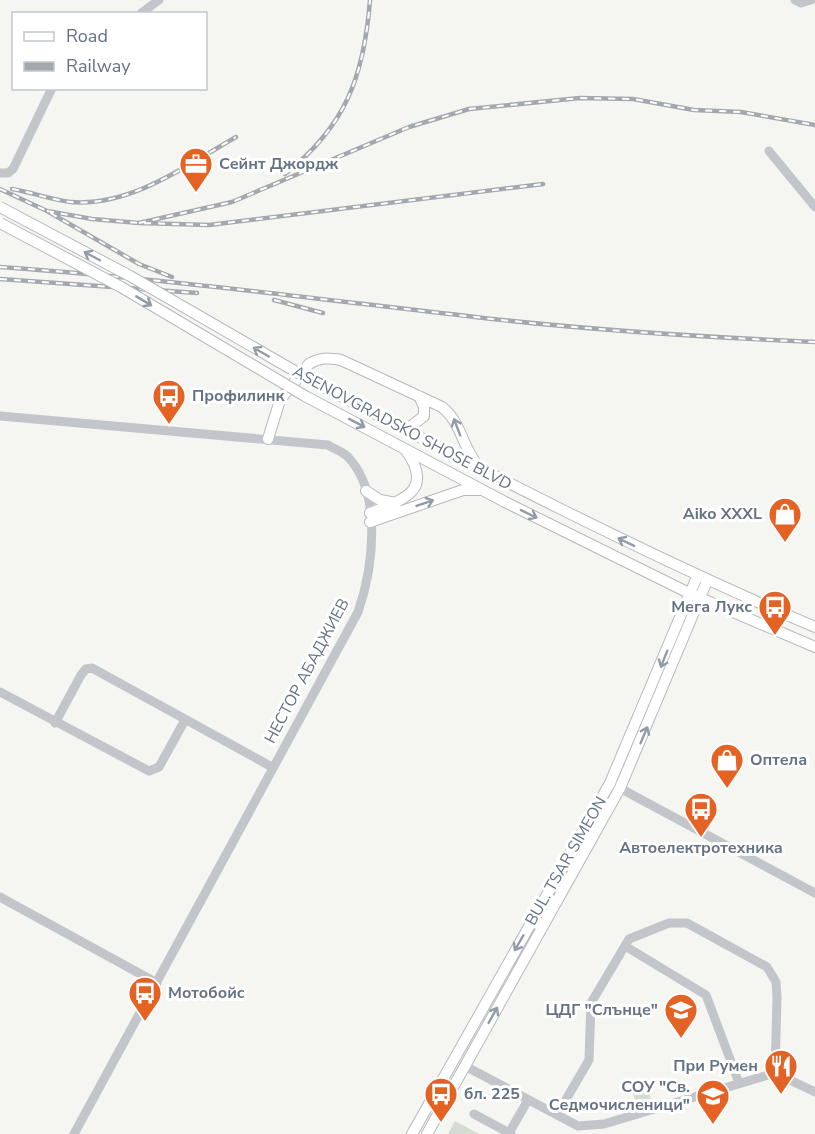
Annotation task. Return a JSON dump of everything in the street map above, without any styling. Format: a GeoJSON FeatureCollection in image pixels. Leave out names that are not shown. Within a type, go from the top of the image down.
{"type":"FeatureCollection","features":[{"type":"Feature","properties":{"kind":"main road","name":"ASENOVGRADSKO SHOSE BLVD"},"geometry":{"type":"LineString","coordinates":[[0,207],[130,276],[312,381],[483,472],[702,579],[815,627]]}},
{"type":"Feature","properties":{"kind":"main road","name":"ASENOVGRADSKO SHOSE BLVD"},"geometry":{"type":"LineString","coordinates":[[0,223],[121,287],[304,396],[483,490],[695,596],[815,647]]}},
{"type":"Feature","properties":{"kind":"main road"},"geometry":{"type":"LineString","coordinates":[[268,439],[270,425],[280,400],[309,364],[315,360],[341,360],[442,407],[452,416],[465,449],[483,472]]}},
{"type":"Feature","properties":{"kind":"main road"},"geometry":{"type":"LineString","coordinates":[[395,425],[410,427],[424,416],[424,407],[419,396]]}},
{"type":"Feature","properties":{"kind":"main road"},"geometry":{"type":"LineString","coordinates":[[370,518],[415,489],[419,479],[416,464],[403,446]]}},
{"type":"Feature","properties":{"kind":"main road"},"geometry":{"type":"LineString","coordinates":[[366,490],[380,500],[396,503]]}},
{"type":"Feature","properties":{"kind":"main road"},"geometry":{"type":"LineString","coordinates":[[370,518],[463,490],[483,490]]}},
{"type":"Feature","properties":{"kind":"main road","name":"BUL. TSAR SIMEON"},"geometry":{"type":"LineString","coordinates":[[427,1134],[615,785],[702,579]]}},
{"type":"Feature","properties":{"kind":"main road","name":"BUL. TSAR SIMEON"},"geometry":{"type":"LineString","coordinates":[[412,1134],[615,785]]}},
{"type":"Feature","properties":{"kind":"street"},"geometry":{"type":"LineString","coordinates":[[143,12],[159,0]]}},
{"type":"Feature","properties":{"kind":"street"},"geometry":{"type":"LineString","coordinates":[[795,0],[801,3],[811,0]]}},
{"type":"Feature","properties":{"kind":"street"},"geometry":{"type":"LineString","coordinates":[[0,173],[8,173],[13,169],[50,90]]}},
{"type":"Feature","properties":{"kind":"street"},"geometry":{"type":"LineString","coordinates":[[769,151],[815,207]]}},
{"type":"Feature","properties":{"kind":"street","name":"НЕСТОР АБАДЖИЕВ"},"geometry":{"type":"LineString","coordinates":[[0,416],[328,446],[347,455],[360,473],[366,490],[370,518],[372,560],[367,586],[358,612],[74,1134]]}},
{"type":"Feature","properties":{"kind":"street"},"geometry":{"type":"LineString","coordinates":[[55,723],[81,675],[86,669],[92,668],[272,767]]}},
{"type":"Feature","properties":{"kind":"street"},"geometry":{"type":"LineString","coordinates":[[0,692],[149,771],[159,767],[185,720]]}},
{"type":"Feature","properties":{"kind":"street"},"geometry":{"type":"LineString","coordinates":[[615,785],[815,893]]}},
{"type":"Feature","properties":{"kind":"street"},"geometry":{"type":"LineString","coordinates":[[0,897],[157,983]]}},
{"type":"Feature","properties":{"kind":"street"},"geometry":{"type":"LineString","coordinates":[[557,1115],[590,1060],[591,1003],[629,939],[669,923],[687,922],[767,967],[776,982],[775,1073]]}},
{"type":"Feature","properties":{"kind":"street"},"geometry":{"type":"LineString","coordinates":[[625,946],[706,995],[739,1083]]}},
{"type":"Feature","properties":{"kind":"street"},"geometry":{"type":"LineString","coordinates":[[465,1066],[578,1126],[593,1127],[775,1073],[815,1092]]}},
{"type":"Feature","properties":{"kind":"street"},"geometry":{"type":"LineString","coordinates":[[474,1114],[510,1134],[528,1100]]}},
{"type":"Feature","properties":{"kind":"shaded area"},"geometry":{"type":"Polygon","coordinates":[[[645,1080],[652,1102],[637,1106],[630,1084],[645,1080]]]}},
{"type":"Feature","properties":{"kind":"shaded area"},"geometry":{"type":"Polygon","coordinates":[[[455,1121],[479,1134],[448,1134],[455,1121]]]}},
{"type":"Feature","properties":{"kind":"railway"},"geometry":{"type":"LineString","coordinates":[[285,174],[323,137],[348,98],[363,52],[370,0]]}},
{"type":"Feature","properties":{"kind":"railway"},"geometry":{"type":"LineString","coordinates":[[139,223],[232,202],[409,127],[469,109],[580,98],[633,99],[694,110],[741,112],[815,125]]}},
{"type":"Feature","properties":{"kind":"railway"},"geometry":{"type":"LineString","coordinates":[[12,189],[71,202],[93,202],[115,198],[158,182],[236,137]]}},
{"type":"Feature","properties":{"kind":"railway"},"geometry":{"type":"LineString","coordinates":[[47,211],[92,219],[209,225],[543,184]]}},
{"type":"Feature","properties":{"kind":"railway"},"geometry":{"type":"LineString","coordinates":[[0,189],[47,211],[139,264],[172,277]]}},
{"type":"Feature","properties":{"kind":"railway"},"geometry":{"type":"LineString","coordinates":[[0,267],[179,283],[560,326],[815,342]]}},
{"type":"Feature","properties":{"kind":"railway"},"geometry":{"type":"LineString","coordinates":[[0,279],[197,293]]}},
{"type":"Feature","properties":{"kind":"railway"},"geometry":{"type":"LineString","coordinates":[[274,300],[323,313]]}},
{"type":"Feature","properties":{"kind":"place","name":"Сейнт Джордж"},"geometry":{"type":"Point","coordinates":[196,193]}},
{"type":"Feature","properties":{"kind":"place","name":"Профилинк"},"geometry":{"type":"Point","coordinates":[169,425]}},
{"type":"Feature","properties":{"kind":"place","name":"Aiko XXXL"},"geometry":{"type":"Point","coordinates":[785,543]}},
{"type":"Feature","properties":{"kind":"place","name":"Мега Лукс"},"geometry":{"type":"Point","coordinates":[775,636]}},
{"type":"Feature","properties":{"kind":"place","name":"Оптела"},"geometry":{"type":"Point","coordinates":[727,789]}},
{"type":"Feature","properties":{"kind":"place","name":"Автоелектротехника"},"geometry":{"type":"Point","coordinates":[701,838]}},
{"type":"Feature","properties":{"kind":"place","name":"Мотобойс"},"geometry":{"type":"Point","coordinates":[145,1022]}},
{"type":"Feature","properties":{"kind":"place","name":"ЦДГ \"Слънце\""},"geometry":{"type":"Point","coordinates":[681,1039]}},
{"type":"Feature","properties":{"kind":"place","name":"При Румен"},"geometry":{"type":"Point","coordinates":[781,1095]}},
{"type":"Feature","properties":{"kind":"place","name":"бл. 225"},"geometry":{"type":"Point","coordinates":[441,1123]}},
{"type":"Feature","properties":{"kind":"place","name":"СОУ \"Св. Седмочисленици\""},"geometry":{"type":"Point","coordinates":[713,1125]}}]}
